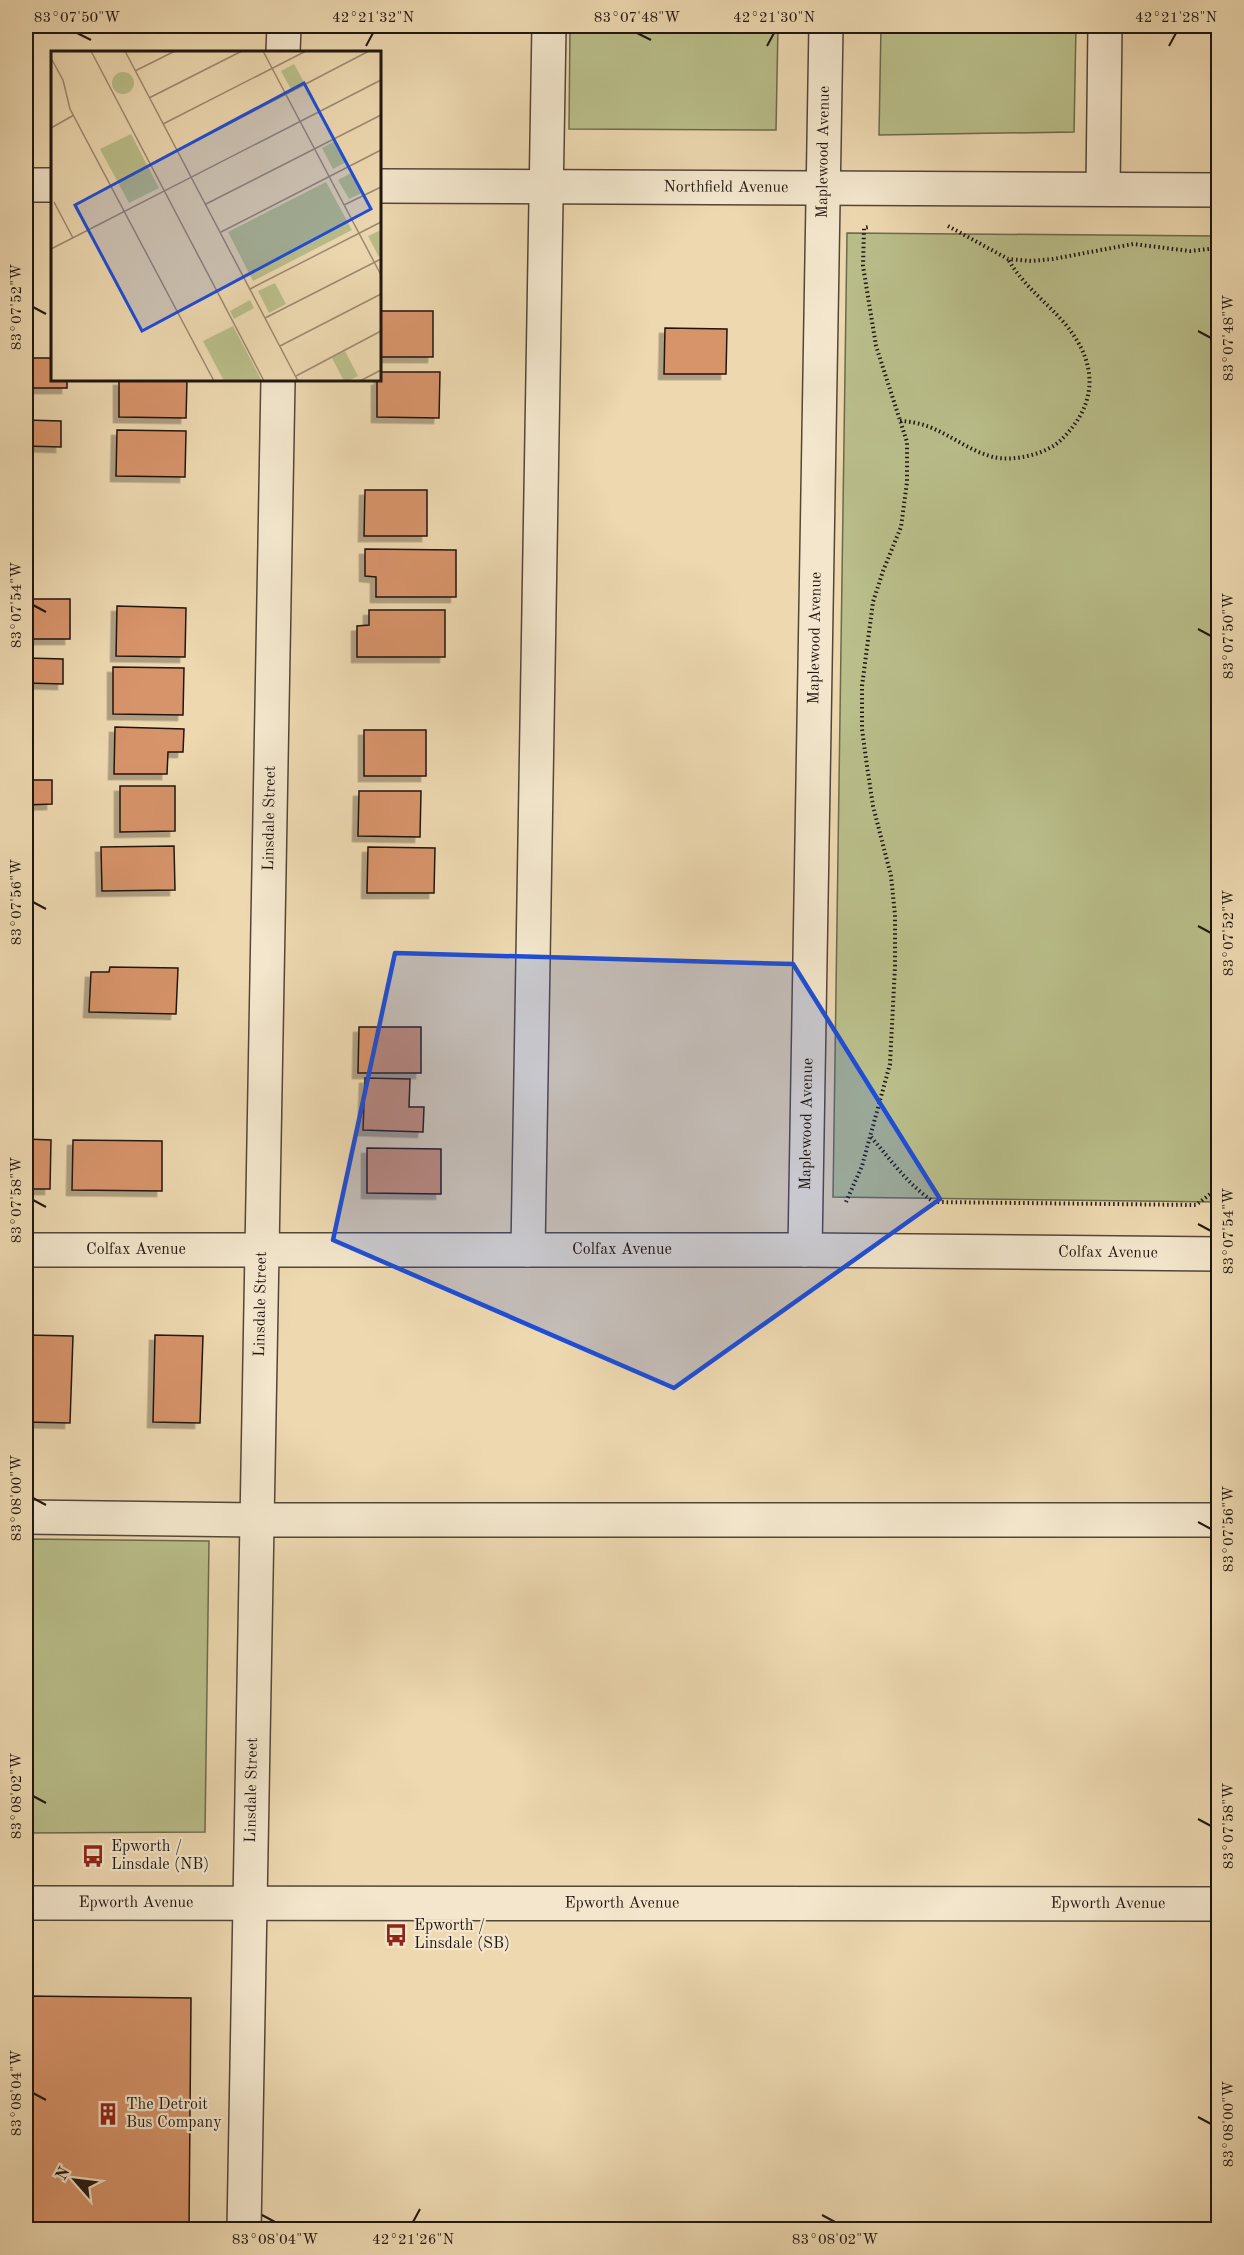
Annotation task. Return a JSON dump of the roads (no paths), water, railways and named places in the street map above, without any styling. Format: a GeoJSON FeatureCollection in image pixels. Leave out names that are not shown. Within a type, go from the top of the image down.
{"type":"FeatureCollection","features":[{"type":"Feature","properties":{"kind":"street"},"geometry":{"type":"LineString","coordinates":[[283,51],[284,26]]}},
{"type":"Feature","properties":{"kind":"street"},"geometry":{"type":"LineString","coordinates":[[528,1250],[549,26]]}},
{"type":"Feature","properties":{"kind":"street","name":"Maplewood Avenue"},"geometry":{"type":"LineString","coordinates":[[805,1250],[826,26]]}},
{"type":"Feature","properties":{"kind":"street"},"geometry":{"type":"LineString","coordinates":[[1102,188],[1105,26]]}},
{"type":"Feature","properties":{"kind":"street"},"geometry":{"type":"LineString","coordinates":[[26,185],[51,185]]}},
{"type":"Feature","properties":{"kind":"street","name":"Northfield Avenue"},"geometry":{"type":"LineString","coordinates":[[381,186],[1218,190]]}},
{"type":"Feature","properties":{"kind":"street","name":"Linsdale Street"},"geometry":{"type":"LineString","coordinates":[[243,2229],[278,381]]}},
{"type":"Feature","properties":{"kind":"street","name":"Colfax Avenue"},"geometry":{"type":"LineString","coordinates":[[26,1250],[805,1250],[1218,1254]]}},
{"type":"Feature","properties":{"kind":"street"},"geometry":{"type":"LineString","coordinates":[[26,1517],[257,1520],[1218,1520]]}},
{"type":"Feature","properties":{"kind":"street","name":"Epworth Avenue"},"geometry":{"type":"LineString","coordinates":[[26,1903],[1218,1904]]}},
{"type":"Feature","properties":{"kind":"place","name":"Epworth / Linsdale (NB)"},"geometry":{"type":"Point","coordinates":[93,1856]}},
{"type":"Feature","properties":{"kind":"place","name":"Epworth / Linsdale (SB)"},"geometry":{"type":"Point","coordinates":[396,1935]}},
{"type":"Feature","properties":{"kind":"place","name":"The Detroit Bus Company"},"geometry":{"type":"Point","coordinates":[108,2114]}}]}
